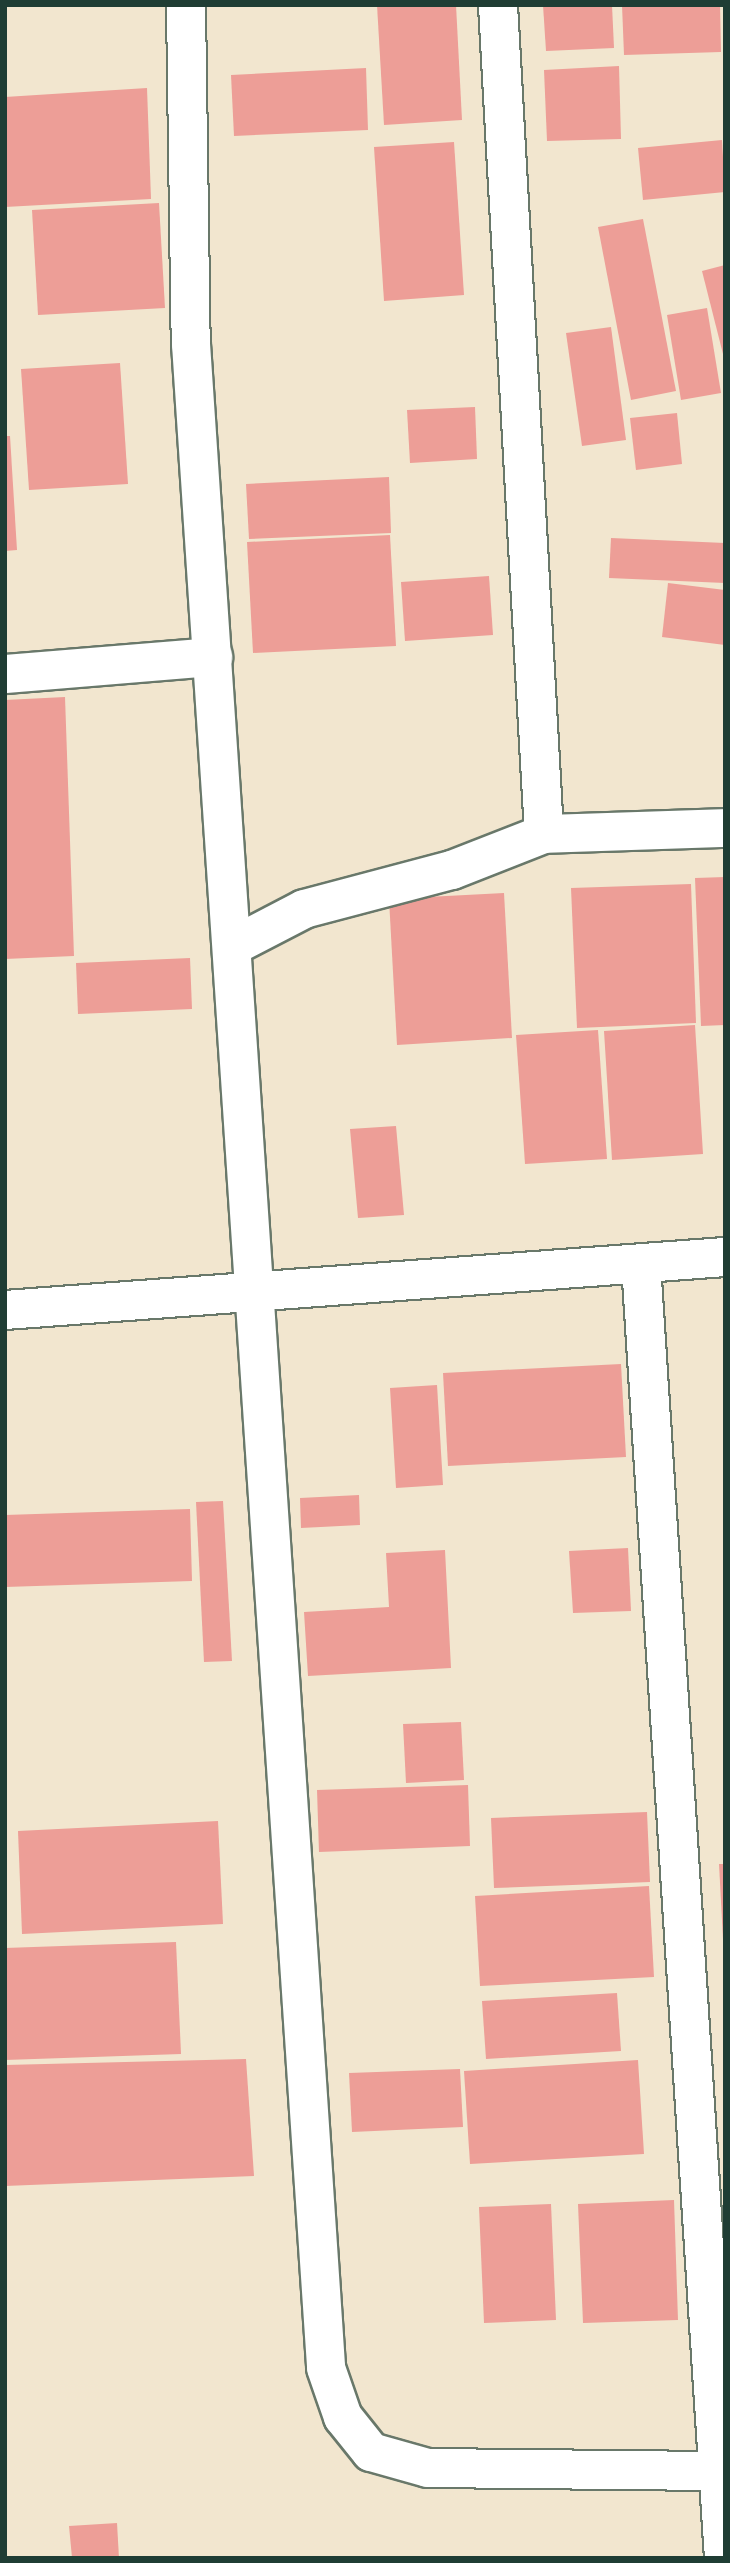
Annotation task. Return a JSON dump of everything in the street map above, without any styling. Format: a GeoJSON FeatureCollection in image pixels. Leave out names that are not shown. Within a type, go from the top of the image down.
{"type":"FeatureCollection","features":[{"type":"Feature","properties":{"kind":"street"},"geometry":{"type":"LineString","coordinates":[[186,5],[191,344],[257,1292],[326,2368],[343,2417],[372,2452],[428,2468],[719,2471]]}},
{"type":"Feature","properties":{"kind":"street"},"geometry":{"type":"LineString","coordinates":[[498,5],[544,834]]}},
{"type":"Feature","properties":{"kind":"street"},"geometry":{"type":"LineString","coordinates":[[5,674],[213,657]]}},
{"type":"Feature","properties":{"kind":"street"},"geometry":{"type":"LineString","coordinates":[[233,946],[304,909],[452,870],[544,834],[725,828]]}},
{"type":"Feature","properties":{"kind":"street"},"geometry":{"type":"LineString","coordinates":[[5,1310],[725,1257]]}},
{"type":"Feature","properties":{"kind":"street"},"geometry":{"type":"LineString","coordinates":[[641,1264],[724,2558]]}},
{"type":"Feature","properties":{"kind":"building"},"geometry":{"type":"Polygon","coordinates":[[[377,5],[456,5],[462,120],[384,125],[377,5]]]}},
{"type":"Feature","properties":{"kind":"building"},"geometry":{"type":"Polygon","coordinates":[[[543,5],[612,5],[614,48],[546,51],[543,5]]]}},
{"type":"Feature","properties":{"kind":"building"},"geometry":{"type":"Polygon","coordinates":[[[622,5],[720,5],[721,52],[624,55],[622,5]]]}},
{"type":"Feature","properties":{"kind":"building"},"geometry":{"type":"Polygon","coordinates":[[[619,66],[621,139],[547,141],[544,70],[619,66]]]}},
{"type":"Feature","properties":{"kind":"building"},"geometry":{"type":"Polygon","coordinates":[[[366,68],[368,130],[234,136],[231,75],[366,68]]]}},
{"type":"Feature","properties":{"kind":"building"},"geometry":{"type":"Polygon","coordinates":[[[147,88],[151,199],[5,207],[5,97],[147,88]]]}},
{"type":"Feature","properties":{"kind":"building"},"geometry":{"type":"Polygon","coordinates":[[[722,140],[725,192],[643,200],[638,148],[722,140]]]}},
{"type":"Feature","properties":{"kind":"building"},"geometry":{"type":"Polygon","coordinates":[[[454,142],[464,295],[384,301],[374,147],[454,142]]]}},
{"type":"Feature","properties":{"kind":"building"},"geometry":{"type":"Polygon","coordinates":[[[159,203],[165,308],[38,315],[32,210],[159,203]]]}},
{"type":"Feature","properties":{"kind":"building"},"geometry":{"type":"Polygon","coordinates":[[[643,219],[676,391],[631,400],[598,227],[643,219]]]}},
{"type":"Feature","properties":{"kind":"building"},"geometry":{"type":"Polygon","coordinates":[[[725,265],[725,358],[724,358],[702,271],[725,265]]]}},
{"type":"Feature","properties":{"kind":"building"},"geometry":{"type":"Polygon","coordinates":[[[707,308],[721,393],[681,400],[667,315],[707,308]]]}},
{"type":"Feature","properties":{"kind":"building"},"geometry":{"type":"Polygon","coordinates":[[[611,327],[626,440],[582,446],[566,333],[611,327]]]}},
{"type":"Feature","properties":{"kind":"building"},"geometry":{"type":"Polygon","coordinates":[[[120,363],[128,484],[29,490],[21,369],[120,363]]]}},
{"type":"Feature","properties":{"kind":"building"},"geometry":{"type":"Polygon","coordinates":[[[475,407],[477,459],[410,463],[407,410],[475,407]]]}},
{"type":"Feature","properties":{"kind":"building"},"geometry":{"type":"Polygon","coordinates":[[[677,413],[682,464],[636,470],[630,418],[677,413]]]}},
{"type":"Feature","properties":{"kind":"building"},"geometry":{"type":"Polygon","coordinates":[[[5,436],[10,436],[17,550],[5,551],[5,436]]]}},
{"type":"Feature","properties":{"kind":"building"},"geometry":{"type":"Polygon","coordinates":[[[389,477],[391,533],[249,539],[246,484],[389,477]]]}},
{"type":"Feature","properties":{"kind":"building"},"geometry":{"type":"Polygon","coordinates":[[[390,535],[396,646],[253,653],[247,542],[390,535]]]}},
{"type":"Feature","properties":{"kind":"building"},"geometry":{"type":"Polygon","coordinates":[[[611,538],[725,543],[725,583],[609,578],[611,538]]]}},
{"type":"Feature","properties":{"kind":"building"},"geometry":{"type":"Polygon","coordinates":[[[489,576],[493,635],[405,641],[401,582],[489,576]]]}},
{"type":"Feature","properties":{"kind":"building"},"geometry":{"type":"Polygon","coordinates":[[[668,583],[725,590],[725,645],[662,637],[668,583]]]}},
{"type":"Feature","properties":{"kind":"building"},"geometry":{"type":"Polygon","coordinates":[[[65,697],[74,956],[5,959],[5,700],[65,697]]]}},
{"type":"Feature","properties":{"kind":"building"},"geometry":{"type":"Polygon","coordinates":[[[725,877],[725,1025],[701,1026],[695,878],[725,877]]]}},
{"type":"Feature","properties":{"kind":"building"},"geometry":{"type":"Polygon","coordinates":[[[691,884],[696,1023],[577,1028],[571,888],[691,884]]]}},
{"type":"Feature","properties":{"kind":"building"},"geometry":{"type":"Polygon","coordinates":[[[504,893],[512,1038],[397,1045],[389,899],[504,893]]]}},
{"type":"Feature","properties":{"kind":"building"},"geometry":{"type":"Polygon","coordinates":[[[190,958],[192,1009],[78,1014],[76,963],[190,958]]]}},
{"type":"Feature","properties":{"kind":"building"},"geometry":{"type":"Polygon","coordinates":[[[695,1025],[703,1154],[612,1160],[604,1031],[695,1025]]]}},
{"type":"Feature","properties":{"kind":"building"},"geometry":{"type":"Polygon","coordinates":[[[598,1030],[607,1159],[525,1164],[516,1035],[598,1030]]]}},
{"type":"Feature","properties":{"kind":"building"},"geometry":{"type":"Polygon","coordinates":[[[396,1126],[404,1215],[358,1218],[350,1129],[396,1126]]]}},
{"type":"Feature","properties":{"kind":"building"},"geometry":{"type":"Polygon","coordinates":[[[621,1364],[626,1457],[448,1466],[443,1373],[621,1364]]]}},
{"type":"Feature","properties":{"kind":"building"},"geometry":{"type":"Polygon","coordinates":[[[437,1385],[443,1485],[396,1488],[390,1388],[437,1385]]]}},
{"type":"Feature","properties":{"kind":"building"},"geometry":{"type":"Polygon","coordinates":[[[359,1495],[360,1525],[301,1528],[300,1498],[359,1495]]]}},
{"type":"Feature","properties":{"kind":"building"},"geometry":{"type":"Polygon","coordinates":[[[223,1501],[232,1661],[204,1662],[196,1502],[223,1501]]]}},
{"type":"Feature","properties":{"kind":"building"},"geometry":{"type":"Polygon","coordinates":[[[190,1509],[192,1581],[5,1587],[5,1515],[190,1509]]]}},
{"type":"Feature","properties":{"kind":"building"},"geometry":{"type":"Polygon","coordinates":[[[628,1548],[631,1611],[573,1613],[569,1551],[628,1548]]]}},
{"type":"Feature","properties":{"kind":"building"},"geometry":{"type":"Polygon","coordinates":[[[445,1550],[451,1668],[308,1676],[304,1612],[389,1607],[386,1553],[445,1550]]]}},
{"type":"Feature","properties":{"kind":"building"},"geometry":{"type":"Polygon","coordinates":[[[461,1722],[464,1780],[406,1783],[403,1724],[461,1722]]]}},
{"type":"Feature","properties":{"kind":"building"},"geometry":{"type":"Polygon","coordinates":[[[468,1785],[470,1846],[319,1852],[317,1790],[468,1785]]]}},
{"type":"Feature","properties":{"kind":"building"},"geometry":{"type":"Polygon","coordinates":[[[647,1812],[650,1882],[494,1888],[491,1818],[647,1812]]]}},
{"type":"Feature","properties":{"kind":"building"},"geometry":{"type":"Polygon","coordinates":[[[218,1821],[223,1924],[22,1934],[18,1831],[218,1821]]]}},
{"type":"Feature","properties":{"kind":"building"},"geometry":{"type":"Polygon","coordinates":[[[719,1864],[725,1864],[725,1939],[723,1939],[719,1864]]]}},
{"type":"Feature","properties":{"kind":"building"},"geometry":{"type":"Polygon","coordinates":[[[649,1886],[654,1977],[480,1986],[475,1896],[649,1886]]]}},
{"type":"Feature","properties":{"kind":"building"},"geometry":{"type":"Polygon","coordinates":[[[176,1942],[181,2054],[5,2060],[5,1948],[176,1942]]]}},
{"type":"Feature","properties":{"kind":"building"},"geometry":{"type":"Polygon","coordinates":[[[617,1993],[621,2051],[486,2059],[482,2001],[617,1993]]]}},
{"type":"Feature","properties":{"kind":"building"},"geometry":{"type":"Polygon","coordinates":[[[246,2059],[254,2176],[5,2186],[5,2065],[246,2059]]]}},
{"type":"Feature","properties":{"kind":"building"},"geometry":{"type":"Polygon","coordinates":[[[638,2060],[644,2154],[470,2164],[464,2071],[638,2060]]]}},
{"type":"Feature","properties":{"kind":"building"},"geometry":{"type":"Polygon","coordinates":[[[460,2069],[463,2127],[352,2132],[349,2073],[460,2069]]]}},
{"type":"Feature","properties":{"kind":"building"},"geometry":{"type":"Polygon","coordinates":[[[674,2200],[678,2320],[583,2323],[578,2204],[674,2200]]]}},
{"type":"Feature","properties":{"kind":"building"},"geometry":{"type":"Polygon","coordinates":[[[551,2204],[556,2320],[484,2323],[479,2207],[551,2204]]]}},
{"type":"Feature","properties":{"kind":"building"},"geometry":{"type":"Polygon","coordinates":[[[117,2523],[119,2558],[72,2558],[69,2526],[117,2523]]]}}]}
